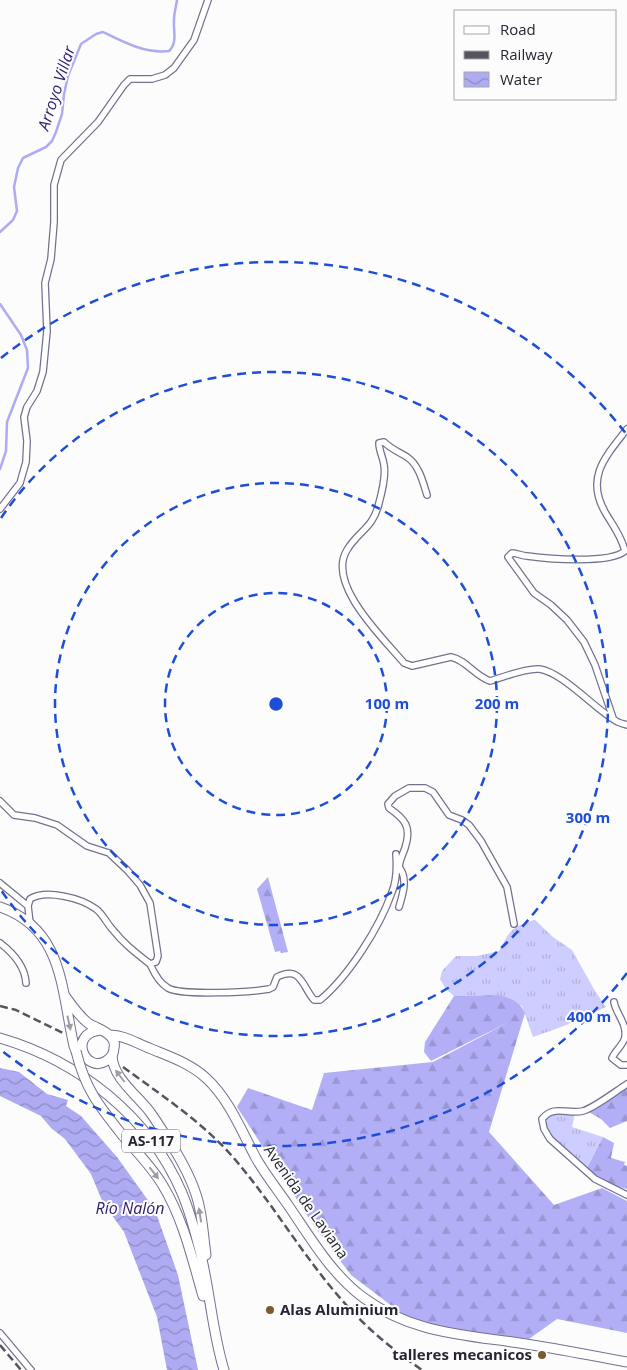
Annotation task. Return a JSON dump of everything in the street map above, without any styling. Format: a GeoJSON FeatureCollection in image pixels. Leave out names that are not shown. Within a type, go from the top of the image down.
{"type":"FeatureCollection","features":[{"type":"Feature","properties":{"kind":"main road"},"geometry":{"type":"LineString","coordinates":[[0,907],[21,916],[30,923],[40,933],[50,948],[57,966],[80,1053],[93,1062],[99,1063],[104,1062],[120,1046],[138,1044]]}},
{"type":"Feature","properties":{"kind":"main road"},"geometry":{"type":"LineString","coordinates":[[63,994],[87,1022],[110,1035],[115,1045],[113,1054]]}},
{"type":"Feature","properties":{"kind":"main road"},"geometry":{"type":"LineString","coordinates":[[80,1053],[84,1039],[93,1031],[101,1030]]}},
{"type":"Feature","properties":{"kind":"main road","name":"Avenida de Laviana"},"geometry":{"type":"LineString","coordinates":[[110,1035],[122,1036],[177,1060],[193,1068],[206,1078],[229,1108],[257,1159],[318,1249],[363,1298],[385,1312],[408,1322],[448,1334],[526,1344],[627,1362]]}},
{"type":"Feature","properties":{"kind":"main road","name":"AS-117"},"geometry":{"type":"LineString","coordinates":[[0,1038],[23,1044],[45,1054],[73,1069],[96,1085],[120,1104],[156,1147],[182,1192],[192,1222],[201,1253],[217,1348]]}},
{"type":"Feature","properties":{"kind":"main road","name":"AS-117"},"geometry":{"type":"LineString","coordinates":[[80,1053],[87,1087],[94,1100],[161,1183],[179,1218],[224,1370]]}},
{"type":"Feature","properties":{"kind":"main road","name":"AS-117"},"geometry":{"type":"LineString","coordinates":[[113,1054],[112,1062],[117,1074],[150,1112],[172,1146],[195,1192],[200,1208],[212,1315]]}},
{"type":"Feature","properties":{"kind":"street"},"geometry":{"type":"LineString","coordinates":[[0,509],[20,483],[26,462],[24,417],[27,407],[37,391],[43,372],[47,331],[44,283],[51,259],[54,185],[61,160],[98,122],[130,79],[152,79],[165,75],[174,68],[194,40],[208,0]]}},
{"type":"Feature","properties":{"kind":"street"},"geometry":{"type":"LineString","coordinates":[[612,718],[595,665],[584,642],[567,620],[534,593],[508,557],[512,553],[544,558],[601,559],[612,558],[626,551],[619,532],[602,506],[596,487],[596,478],[607,456],[627,429]]}},
{"type":"Feature","properties":{"kind":"street"},"geometry":{"type":"LineString","coordinates":[[427,495],[415,464],[384,442],[379,443],[384,468],[380,502],[369,525],[346,552],[342,569],[345,584],[352,600],[396,654],[404,663],[412,666],[451,657],[456,658],[476,674],[490,681],[532,670],[540,669],[547,671],[616,722],[627,725]]}},
{"type":"Feature","properties":{"kind":"street"},"geometry":{"type":"LineString","coordinates":[[30,923],[28,906],[30,899],[38,894],[65,897],[97,910],[128,948],[150,964],[162,984],[176,991],[212,992],[269,989],[273,987],[277,977],[290,973],[299,977],[314,1000],[320,1000],[372,937],[393,891],[408,831],[402,817],[389,808],[388,804],[395,796],[412,786],[428,789],[438,798],[449,815],[466,822],[481,841],[507,887],[514,924]]}},
{"type":"Feature","properties":{"kind":"street"},"geometry":{"type":"LineString","coordinates":[[0,801],[14,815],[35,818],[57,825],[87,846],[109,853],[127,870],[140,885],[150,903],[158,956],[156,962],[150,964]]}},
{"type":"Feature","properties":{"kind":"street"},"geometry":{"type":"LineString","coordinates":[[396,854],[404,890],[399,907]]}},
{"type":"Feature","properties":{"kind":"street"},"geometry":{"type":"LineString","coordinates":[[0,883],[28,906]]}},
{"type":"Feature","properties":{"kind":"street"},"geometry":{"type":"LineString","coordinates":[[0,943],[9,950],[22,967],[26,983]]}},
{"type":"Feature","properties":{"kind":"street"},"geometry":{"type":"LineString","coordinates":[[614,1002],[615,1008],[624,1023],[625,1037],[612,1058],[621,1065],[627,1065]]}},
{"type":"Feature","properties":{"kind":"street"},"geometry":{"type":"LineString","coordinates":[[627,1084],[583,1111],[554,1111],[547,1113],[542,1119],[544,1129],[550,1139],[595,1179],[627,1195]]}},
{"type":"Feature","properties":{"kind":"street"},"geometry":{"type":"LineString","coordinates":[[0,1333],[31,1370]]}},
{"type":"Feature","properties":{"kind":"green space"},"geometry":{"type":"Polygon","coordinates":[[[268,877],[288,952],[275,952],[257,889],[268,877]]]}},
{"type":"Feature","properties":{"kind":"green space"},"geometry":{"type":"Polygon","coordinates":[[[535,920],[553,937],[572,950],[606,1007],[564,1026],[533,1037],[522,1006],[498,995],[454,996],[445,988],[440,979],[442,971],[456,956],[477,956],[499,951],[512,930],[535,920]]]}},
{"type":"Feature","properties":{"kind":"green space"},"geometry":{"type":"Polygon","coordinates":[[[498,995],[517,1003],[525,1013],[489,1132],[554,1205],[602,1188],[627,1201],[627,1333],[557,1319],[529,1339],[471,1333],[409,1319],[351,1275],[314,1226],[237,1107],[248,1088],[312,1110],[324,1073],[433,1062],[509,1022],[431,1061],[424,1052],[425,1042],[454,996],[498,995]]]}},
{"type":"Feature","properties":{"kind":"green space"},"geometry":{"type":"Polygon","coordinates":[[[627,1087],[627,1121],[610,1128],[601,1119],[587,1111],[627,1087]]]}},
{"type":"Feature","properties":{"kind":"green space"},"geometry":{"type":"Polygon","coordinates":[[[575,1113],[572,1127],[603,1137],[587,1168],[555,1139],[546,1126],[545,1119],[553,1114],[575,1113]]]}},
{"type":"Feature","properties":{"kind":"green space"},"geometry":{"type":"Polygon","coordinates":[[[603,1137],[614,1143],[611,1158],[625,1162],[624,1165],[627,1166],[627,1189],[606,1181],[587,1168],[603,1137]]]}},
{"type":"Feature","properties":{"kind":"water","name":"Río Nalón"},"geometry":{"type":"Polygon","coordinates":[[[0,1068],[19,1072],[47,1094],[68,1100],[66,1106],[81,1116],[117,1157],[155,1210],[178,1275],[198,1370],[167,1370],[157,1317],[124,1232],[103,1203],[91,1174],[65,1139],[51,1128],[41,1116],[0,1096],[0,1068]]]}},
{"type":"Feature","properties":{"kind":"waterway","name":"Arroyo Villar"},"geometry":{"type":"LineString","coordinates":[[0,232],[13,220],[17,211],[14,187],[18,168],[23,158],[46,147],[52,141],[56,132],[62,114],[68,76],[81,44],[96,34],[103,32],[143,49],[169,51],[174,40],[174,17],[177,0]]}},
{"type":"Feature","properties":{"kind":"waterway","name":"Arroyo Villar"},"geometry":{"type":"LineString","coordinates":[[0,304],[21,335],[27,350],[28,368],[7,422],[6,451],[0,469]]}},
{"type":"Feature","properties":{"kind":"railway"},"geometry":{"type":"LineString","coordinates":[[0,1006],[16,1010],[63,1033]]}},
{"type":"Feature","properties":{"kind":"railway"},"geometry":{"type":"LineString","coordinates":[[123,1067],[180,1109],[220,1143],[247,1174],[319,1272],[350,1309],[366,1326],[422,1370]]}},
{"type":"Feature","properties":{"kind":"railway"},"geometry":{"type":"LineString","coordinates":[[0,1345],[21,1370]]}},
{"type":"Feature","properties":{"kind":"place","name":"Alas Aluminium"},"geometry":{"type":"Point","coordinates":[270,1310]}},
{"type":"Feature","properties":{"kind":"place","name":"talleres mecanicos"},"geometry":{"type":"Point","coordinates":[542,1355]}}]}
